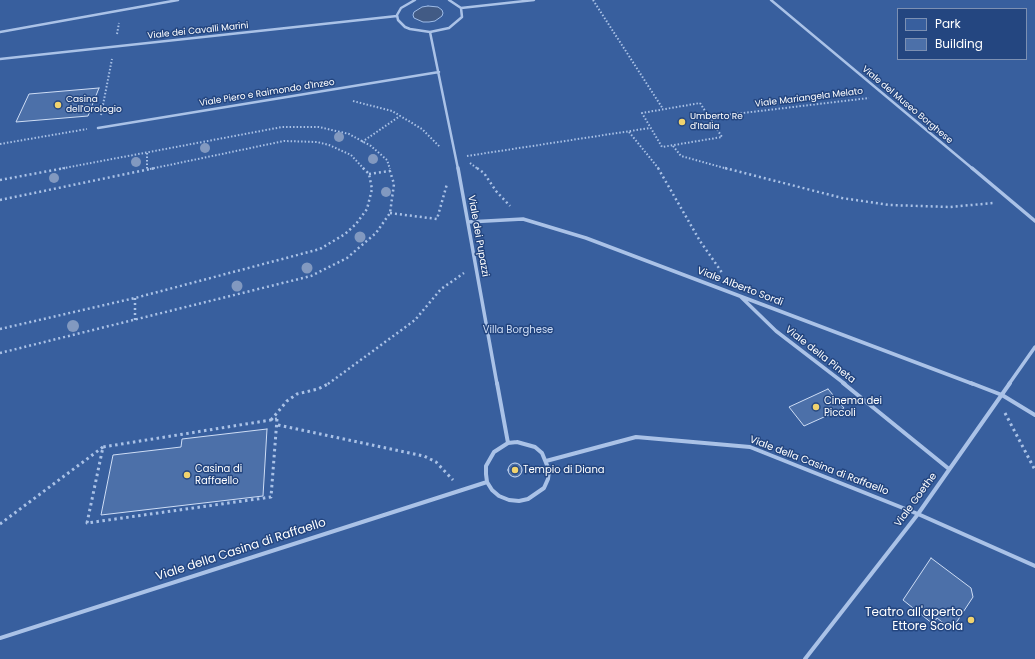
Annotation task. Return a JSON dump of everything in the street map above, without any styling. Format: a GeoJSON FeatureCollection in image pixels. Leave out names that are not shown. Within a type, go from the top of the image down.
{"type":"FeatureCollection","features":[{"type":"Feature","properties":{"kind":"street"},"geometry":{"type":"LineString","coordinates":[[0,32],[178,0]]}},
{"type":"Feature","properties":{"kind":"street"},"geometry":{"type":"LineString","coordinates":[[415,0],[401,8],[397,16],[400,23],[405,27],[416,31],[430,32],[443,30],[454,25],[462,18],[461,8]]}},
{"type":"Feature","properties":{"kind":"street"},"geometry":{"type":"LineString","coordinates":[[449,0],[461,8],[534,0]]}},
{"type":"Feature","properties":{"kind":"street","name":"Viale del Museo Borghese"},"geometry":{"type":"LineString","coordinates":[[771,0],[1035,221]]}},
{"type":"Feature","properties":{"kind":"street","name":"Viale dei Cavalli Marini"},"geometry":{"type":"LineString","coordinates":[[0,59],[397,16]]}},
{"type":"Feature","properties":{"kind":"street","name":"Viale dei Pupazzi"},"geometry":{"type":"LineString","coordinates":[[430,32],[456,158],[508,443]]}},
{"type":"Feature","properties":{"kind":"street","name":"Viale Piero e Raimondo d'Inzeo"},"geometry":{"type":"LineString","coordinates":[[98,128],[438,72]]}},
{"type":"Feature","properties":{"kind":"street","name":"Viale Alberto Sordi"},"geometry":{"type":"LineString","coordinates":[[468,222],[523,219],[586,238],[1002,395],[1035,415]]}},
{"type":"Feature","properties":{"kind":"street","name":"Viale della Pineta"},"geometry":{"type":"LineString","coordinates":[[740,295],[776,330],[949,469]]}},
{"type":"Feature","properties":{"kind":"street","name":"Viale Goethe"},"geometry":{"type":"LineString","coordinates":[[805,659],[918,514],[1035,347]]}},
{"type":"Feature","properties":{"kind":"street","name":"Viale della Casina di Raffaello"},"geometry":{"type":"LineString","coordinates":[[546,461],[636,437],[750,447],[918,514],[1035,566]]}},
{"type":"Feature","properties":{"kind":"street"},"geometry":{"type":"LineString","coordinates":[[518,442],[535,447],[542,453],[546,461],[548,470],[546,483],[537,494],[528,499],[519,501],[504,498],[492,490],[487,482],[486,466],[489,458],[494,452],[508,443],[518,442]]}},
{"type":"Feature","properties":{"kind":"street","name":"Viale della Casina di Raffaello"},"geometry":{"type":"LineString","coordinates":[[0,638],[487,482]]}},
{"type":"Feature","properties":{"kind":"path"},"geometry":{"type":"LineString","coordinates":[[593,0],[663,109]]}},
{"type":"Feature","properties":{"kind":"path"},"geometry":{"type":"LineString","coordinates":[[0,144],[98,128],[122,9]]}},
{"type":"Feature","properties":{"kind":"path","name":"Viale Mariangela Melato"},"geometry":{"type":"LineString","coordinates":[[709,117],[886,96]]}},
{"type":"Feature","properties":{"kind":"path"},"geometry":{"type":"LineString","coordinates":[[346,100],[360,101],[392,111],[422,129],[449,159],[456,158]]}},
{"type":"Feature","properties":{"kind":"path"},"geometry":{"type":"LineString","coordinates":[[700,103],[709,117],[722,137],[662,148],[642,113],[700,103]]}},
{"type":"Feature","properties":{"kind":"path"},"geometry":{"type":"LineString","coordinates":[[362,142],[400,116]]}},
{"type":"Feature","properties":{"kind":"path"},"geometry":{"type":"LineString","coordinates":[[0,180],[282,127],[319,127],[348,134],[371,146],[387,160],[394,184],[390,213],[376,233],[347,258],[311,276],[0,354]]}},
{"type":"Feature","properties":{"kind":"path"},"geometry":{"type":"LineString","coordinates":[[523,219],[496,191],[484,173],[462,157],[650,128]]}},
{"type":"Feature","properties":{"kind":"path"},"geometry":{"type":"LineString","coordinates":[[629,131],[658,168],[716,267],[740,295]]}},
{"type":"Feature","properties":{"kind":"path"},"geometry":{"type":"LineString","coordinates":[[0,200],[284,141],[317,142],[351,155],[369,174],[372,190],[367,209],[356,224],[345,234],[327,246],[305,254],[135,298],[0,329]]}},
{"type":"Feature","properties":{"kind":"path"},"geometry":{"type":"LineString","coordinates":[[673,146],[681,156],[842,198],[889,205],[950,207],[1012,201]]}},
{"type":"Feature","properties":{"kind":"path"},"geometry":{"type":"LineString","coordinates":[[147,153],[147,169]]}},
{"type":"Feature","properties":{"kind":"path"},"geometry":{"type":"LineString","coordinates":[[369,174],[390,171]]}},
{"type":"Feature","properties":{"kind":"path"},"geometry":{"type":"LineString","coordinates":[[390,213],[437,219],[448,178]]}},
{"type":"Feature","properties":{"kind":"path"},"geometry":{"type":"LineString","coordinates":[[270,420],[287,401],[297,394],[318,389],[330,383],[415,320],[441,289],[476,266]]}},
{"type":"Feature","properties":{"kind":"path"},"geometry":{"type":"LineString","coordinates":[[135,298],[135,321]]}},
{"type":"Feature","properties":{"kind":"path"},"geometry":{"type":"LineString","coordinates":[[1004,411],[1035,470]]}},
{"type":"Feature","properties":{"kind":"path"},"geometry":{"type":"LineString","coordinates":[[0,524],[103,447],[277,419],[278,425],[271,497],[87,523],[103,447]]}},
{"type":"Feature","properties":{"kind":"path"},"geometry":{"type":"LineString","coordinates":[[278,425],[424,456],[436,462],[445,470],[454,480],[458,491]]}},
{"type":"Feature","properties":{"kind":"green space","name":"Villa Borghese"},"geometry":{"type":"Polygon","coordinates":[[[0,0],[1035,0],[1035,659],[0,659],[0,0]]]}},
{"type":"Feature","properties":{"kind":"shaded area"},"geometry":{"type":"Polygon","coordinates":[[[422,7],[438,7],[442,10],[442,16],[435,21],[429,22],[423,22],[414,18],[414,12],[422,7]]]}},
{"type":"Feature","properties":{"kind":"building","name":"Casina dell'Orologio"},"geometry":{"type":"Polygon","coordinates":[[[99,88],[88,116],[16,122],[29,94],[99,88]]]}},
{"type":"Feature","properties":{"kind":"building","name":"Cinema dei Piccoli"},"geometry":{"type":"Polygon","coordinates":[[[828,389],[844,408],[804,426],[789,407],[828,389]]]}},
{"type":"Feature","properties":{"kind":"building","name":"Casina di Raffaello"},"geometry":{"type":"Polygon","coordinates":[[[267,429],[263,496],[101,515],[113,455],[181,447],[182,439],[267,429]]]}},
{"type":"Feature","properties":{"kind":"building","name":"Tempio di Diana"},"geometry":{"type":"Polygon","coordinates":[[[515,463],[520,465],[522,470],[520,475],[515,477],[510,475],[508,470],[510,465],[515,463]]]}},
{"type":"Feature","properties":{"kind":"building"},"geometry":{"type":"Polygon","coordinates":[[[931,558],[971,588],[973,597],[954,626],[946,625],[937,618],[933,624],[903,600],[931,558]]]}},
{"type":"Feature","properties":{"kind":"place","name":"Casina dell'Orologio"},"geometry":{"type":"Point","coordinates":[58,105]}},
{"type":"Feature","properties":{"kind":"place","name":"Umberto Re d'Italia"},"geometry":{"type":"Point","coordinates":[682,122]}},
{"type":"Feature","properties":{"kind":"place","name":"Cinema dei Piccoli"},"geometry":{"type":"Point","coordinates":[816,407]}},
{"type":"Feature","properties":{"kind":"place","name":"Tempio di Diana"},"geometry":{"type":"Point","coordinates":[515,470]}},
{"type":"Feature","properties":{"kind":"place","name":"Casina di Raffaello"},"geometry":{"type":"Point","coordinates":[187,475]}},
{"type":"Feature","properties":{"kind":"place","name":"Teatro all'aperto Ettore Scola"},"geometry":{"type":"Point","coordinates":[971,620]}}]}
